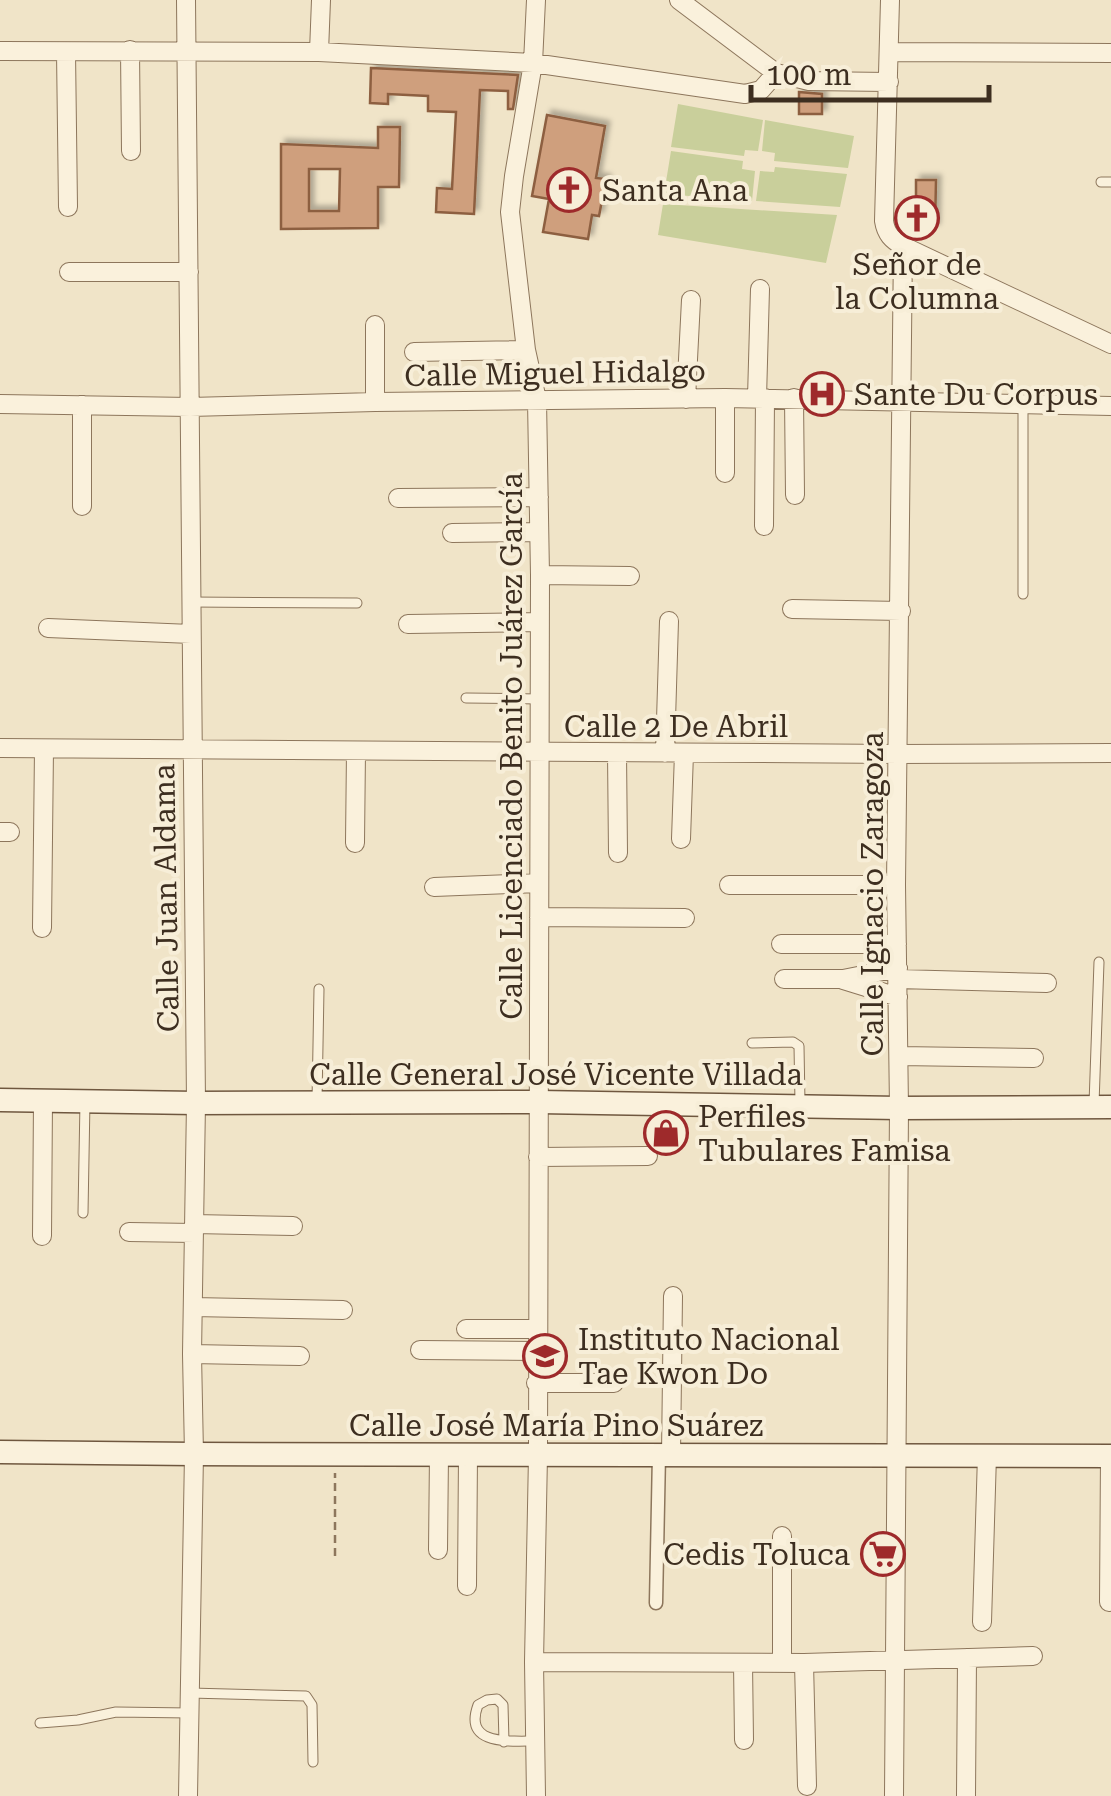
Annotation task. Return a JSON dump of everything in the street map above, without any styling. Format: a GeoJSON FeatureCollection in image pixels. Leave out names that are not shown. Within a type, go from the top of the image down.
{"type":"FeatureCollection","features":[{"type":"Feature","properties":{"kind":"main road","name":"Calle General José Vicente Villada"},"geometry":{"type":"LineString","coordinates":[[0,1100],[1102,1107]]}},
{"type":"Feature","properties":{"kind":"main road","name":"Calle José María Pino Suárez"},"geometry":{"type":"LineString","coordinates":[[0,1452],[1110,1456]]}},
{"type":"Feature","properties":{"kind":"street","name":"Calle Juan Aldama"},"geometry":{"type":"LineString","coordinates":[[186,0],[196,1102],[188,1796]]}},
{"type":"Feature","properties":{"kind":"street"},"geometry":{"type":"LineString","coordinates":[[320,0],[320,52]]}},
{"type":"Feature","properties":{"kind":"street","name":"Calle Licenciado Benito Juárez García"},"geometry":{"type":"LineString","coordinates":[[536,0],[533,63],[510,212],[526,350],[537,400],[539,497],[536,1796]]}},
{"type":"Feature","properties":{"kind":"street"},"geometry":{"type":"LineString","coordinates":[[679,0],[776,73],[809,81],[888,82]]}},
{"type":"Feature","properties":{"kind":"street","name":"Calle Ignacio Zaragoza"},"geometry":{"type":"LineString","coordinates":[[890,0],[884,221],[889,236],[903,246],[896,885],[899,1108],[894,1796]]}},
{"type":"Feature","properties":{"kind":"street"},"geometry":{"type":"LineString","coordinates":[[130,50],[132,151]]}},
{"type":"Feature","properties":{"kind":"street"},"geometry":{"type":"LineString","coordinates":[[0,51],[320,52],[533,63],[744,94],[761,90],[776,73]]}},
{"type":"Feature","properties":{"kind":"street"},"geometry":{"type":"LineString","coordinates":[[66,52],[68,206]]}},
{"type":"Feature","properties":{"kind":"street"},"geometry":{"type":"LineString","coordinates":[[889,52],[1111,53]]}},
{"type":"Feature","properties":{"kind":"street"},"geometry":{"type":"LineString","coordinates":[[903,246],[1110,337]]}},
{"type":"Feature","properties":{"kind":"street"},"geometry":{"type":"LineString","coordinates":[[69,272],[189,272]]}},
{"type":"Feature","properties":{"kind":"street"},"geometry":{"type":"LineString","coordinates":[[760,289],[764,526]]}},
{"type":"Feature","properties":{"kind":"street"},"geometry":{"type":"LineString","coordinates":[[686,398],[692,300]]}},
{"type":"Feature","properties":{"kind":"street"},"geometry":{"type":"LineString","coordinates":[[375,325],[375,402]]}},
{"type":"Feature","properties":{"kind":"street"},"geometry":{"type":"LineString","coordinates":[[414,352],[526,350]]}},
{"type":"Feature","properties":{"kind":"street"},"geometry":{"type":"LineString","coordinates":[[724,398],[725,472]]}},
{"type":"Feature","properties":{"kind":"street"},"geometry":{"type":"LineString","coordinates":[[794,398],[794,495]]}},
{"type":"Feature","properties":{"kind":"street","name":"Calle Miguel Hidalgo"},"geometry":{"type":"LineString","coordinates":[[0,404],[190,407],[794,398],[1111,406]]}},
{"type":"Feature","properties":{"kind":"street"},"geometry":{"type":"LineString","coordinates":[[82,405],[82,506]]}},
{"type":"Feature","properties":{"kind":"street"},"geometry":{"type":"LineString","coordinates":[[398,498],[539,497]]}},
{"type":"Feature","properties":{"kind":"street"},"geometry":{"type":"LineString","coordinates":[[452,533],[539,532]]}},
{"type":"Feature","properties":{"kind":"street"},"geometry":{"type":"LineString","coordinates":[[540,575],[630,576]]}},
{"type":"Feature","properties":{"kind":"street"},"geometry":{"type":"LineString","coordinates":[[792,609],[901,611]]}},
{"type":"Feature","properties":{"kind":"street"},"geometry":{"type":"LineString","coordinates":[[408,624],[539,622]]}},
{"type":"Feature","properties":{"kind":"street"},"geometry":{"type":"LineString","coordinates":[[670,622],[681,839]]}},
{"type":"Feature","properties":{"kind":"street"},"geometry":{"type":"LineString","coordinates":[[48,628],[191,634]]}},
{"type":"Feature","properties":{"kind":"street","name":"Calle 2 De Abril"},"geometry":{"type":"LineString","coordinates":[[0,748],[1111,754]]}},
{"type":"Feature","properties":{"kind":"street"},"geometry":{"type":"LineString","coordinates":[[42,928],[44,748]]}},
{"type":"Feature","properties":{"kind":"street"},"geometry":{"type":"LineString","coordinates":[[354,843],[356,750]]}},
{"type":"Feature","properties":{"kind":"street"},"geometry":{"type":"LineString","coordinates":[[618,752],[618,854]]}},
{"type":"Feature","properties":{"kind":"street"},"geometry":{"type":"LineString","coordinates":[[434,887],[539,883]]}},
{"type":"Feature","properties":{"kind":"street"},"geometry":{"type":"LineString","coordinates":[[730,885],[896,885]]}},
{"type":"Feature","properties":{"kind":"street"},"geometry":{"type":"LineString","coordinates":[[539,917],[686,918]]}},
{"type":"Feature","properties":{"kind":"street"},"geometry":{"type":"LineString","coordinates":[[781,944],[897,944]]}},
{"type":"Feature","properties":{"kind":"street"},"geometry":{"type":"LineString","coordinates":[[784,979],[1047,983]]}},
{"type":"Feature","properties":{"kind":"street"},"geometry":{"type":"LineString","coordinates":[[843,980],[898,981]]}},
{"type":"Feature","properties":{"kind":"street"},"geometry":{"type":"LineString","coordinates":[[899,1056],[1034,1058]]}},
{"type":"Feature","properties":{"kind":"street"},"geometry":{"type":"LineString","coordinates":[[42,1236],[44,1100]]}},
{"type":"Feature","properties":{"kind":"street"},"geometry":{"type":"LineString","coordinates":[[538,1157],[648,1156]]}},
{"type":"Feature","properties":{"kind":"street"},"geometry":{"type":"LineString","coordinates":[[129,1232],[293,1226]]}},
{"type":"Feature","properties":{"kind":"street"},"geometry":{"type":"LineString","coordinates":[[656,1603],[673,1296]]}},
{"type":"Feature","properties":{"kind":"street"},"geometry":{"type":"LineString","coordinates":[[193,1307],[344,1310]]}},
{"type":"Feature","properties":{"kind":"street"},"geometry":{"type":"LineString","coordinates":[[466,1329],[537,1329]]}},
{"type":"Feature","properties":{"kind":"street"},"geometry":{"type":"LineString","coordinates":[[420,1350],[536,1351]]}},
{"type":"Feature","properties":{"kind":"street"},"geometry":{"type":"LineString","coordinates":[[192,1354],[300,1356]]}},
{"type":"Feature","properties":{"kind":"street"},"geometry":{"type":"LineString","coordinates":[[536,1383],[614,1383]]}},
{"type":"Feature","properties":{"kind":"street"},"geometry":{"type":"LineString","coordinates":[[438,1550],[440,1454]]}},
{"type":"Feature","properties":{"kind":"street"},"geometry":{"type":"LineString","coordinates":[[466,1586],[468,1454]]}},
{"type":"Feature","properties":{"kind":"street"},"geometry":{"type":"LineString","coordinates":[[982,1622],[988,1455]]}},
{"type":"Feature","properties":{"kind":"street"},"geometry":{"type":"LineString","coordinates":[[1109,1602],[1110,1456]]}},
{"type":"Feature","properties":{"kind":"street"},"geometry":{"type":"LineString","coordinates":[[782,1536],[782,1663]]}},
{"type":"Feature","properties":{"kind":"street"},"geometry":{"type":"LineString","coordinates":[[534,1662],[804,1663],[1033,1656]]}},
{"type":"Feature","properties":{"kind":"street"},"geometry":{"type":"LineString","coordinates":[[966,1796],[967,1658]]}},
{"type":"Feature","properties":{"kind":"street"},"geometry":{"type":"LineString","coordinates":[[743,1663],[744,1740]]}},
{"type":"Feature","properties":{"kind":"street"},"geometry":{"type":"LineString","coordinates":[[804,1663],[807,1786]]}},
{"type":"Feature","properties":{"kind":"lane"},"geometry":{"type":"LineString","coordinates":[[1023,404],[1023,594]]}},
{"type":"Feature","properties":{"kind":"lane"},"geometry":{"type":"LineString","coordinates":[[191,602],[356,603]]}},
{"type":"Feature","properties":{"kind":"lane"},"geometry":{"type":"LineString","coordinates":[[466,698],[539,698]]}},
{"type":"Feature","properties":{"kind":"lane"},"geometry":{"type":"LineString","coordinates":[[1099,962],[1102,1107]]}},
{"type":"Feature","properties":{"kind":"lane"},"geometry":{"type":"LineString","coordinates":[[317,1102],[319,989]]}},
{"type":"Feature","properties":{"kind":"lane"},"geometry":{"type":"LineString","coordinates":[[752,1043],[793,1042],[799,1046],[800,1106]]}},
{"type":"Feature","properties":{"kind":"lane"},"geometry":{"type":"LineString","coordinates":[[83,1213],[85,1100]]}},
{"type":"Feature","properties":{"kind":"lane"},"geometry":{"type":"LineString","coordinates":[[40,1723],[190,1703],[306,1696],[312,1705],[313,1762]]}},
{"type":"Feature","properties":{"kind":"lane"},"geometry":{"type":"LineString","coordinates":[[504,1742],[503,1704],[497,1699],[478,1705],[477,1728],[484,1735],[504,1742],[535,1741]]}},
{"type":"Feature","properties":{"kind":"path"},"geometry":{"type":"LineString","coordinates":[[335,1455],[335,1556]]}},
{"type":"Feature","properties":{"kind":"green space"},"geometry":{"type":"Polygon","coordinates":[[[678,104],[763,120],[758,151],[745,150],[744,156],[671,147],[678,104]]]}},
{"type":"Feature","properties":{"kind":"green space"},"geometry":{"type":"Polygon","coordinates":[[[765,120],[854,136],[848,168],[774,161],[775,153],[762,151],[765,120]]]}},
{"type":"Feature","properties":{"kind":"green space"},"geometry":{"type":"Polygon","coordinates":[[[671,151],[743,161],[742,169],[755,171],[752,201],[664,194],[671,151]]]}},
{"type":"Feature","properties":{"kind":"green space"},"geometry":{"type":"Polygon","coordinates":[[[775,167],[847,174],[840,207],[756,201],[760,171],[774,172],[775,167]]]}},
{"type":"Feature","properties":{"kind":"green space"},"geometry":{"type":"Polygon","coordinates":[[[663,204],[837,215],[826,263],[658,235],[663,204]]]}},
{"type":"Feature","properties":{"kind":"building"},"geometry":{"type":"Polygon","coordinates":[[[371,68],[518,75],[513,109],[508,109],[508,91],[480,90],[474,214],[436,212],[437,188],[452,189],[456,112],[428,111],[428,96],[388,94],[388,104],[370,103],[371,68]]]}},
{"type":"Feature","properties":{"kind":"building"},"geometry":{"type":"Polygon","coordinates":[[[799,92],[822,94],[822,114],[799,114],[799,92]]]}},
{"type":"Feature","properties":{"kind":"building"},"geometry":{"type":"Polygon","coordinates":[[[547,115],[605,126],[596,178],[606,179],[599,216],[592,215],[588,239],[543,232],[549,199],[532,196],[547,115]]]}},
{"type":"Feature","properties":{"kind":"building"},"geometry":{"type":"Polygon","coordinates":[[[378,127],[400,127],[399,187],[378,187],[378,228],[281,229],[281,144],[378,148],[378,127]],[[309,169],[309,211],[339,211],[340,169],[309,169]]]}},
{"type":"Feature","properties":{"kind":"building"},"geometry":{"type":"Polygon","coordinates":[[[916,180],[936,180],[935,228],[898,226],[899,207],[916,208],[916,180]]]}},
{"type":"Feature","properties":{"kind":"place","name":"Santa Ana"},"geometry":{"type":"Point","coordinates":[569,190]}},
{"type":"Feature","properties":{"kind":"place","name":"Señor de la Columna"},"geometry":{"type":"Point","coordinates":[917,218]}},
{"type":"Feature","properties":{"kind":"place","name":"Sante Du Corpus"},"geometry":{"type":"Point","coordinates":[822,394]}},
{"type":"Feature","properties":{"kind":"place","name":"Perfiles Tubulares Famisa"},"geometry":{"type":"Point","coordinates":[666,1133]}},
{"type":"Feature","properties":{"kind":"place","name":"Instituto Nacional Tae Kwon Do"},"geometry":{"type":"Point","coordinates":[545,1356]}},
{"type":"Feature","properties":{"kind":"place","name":"Cedis Toluca"},"geometry":{"type":"Point","coordinates":[883,1554]}}]}
